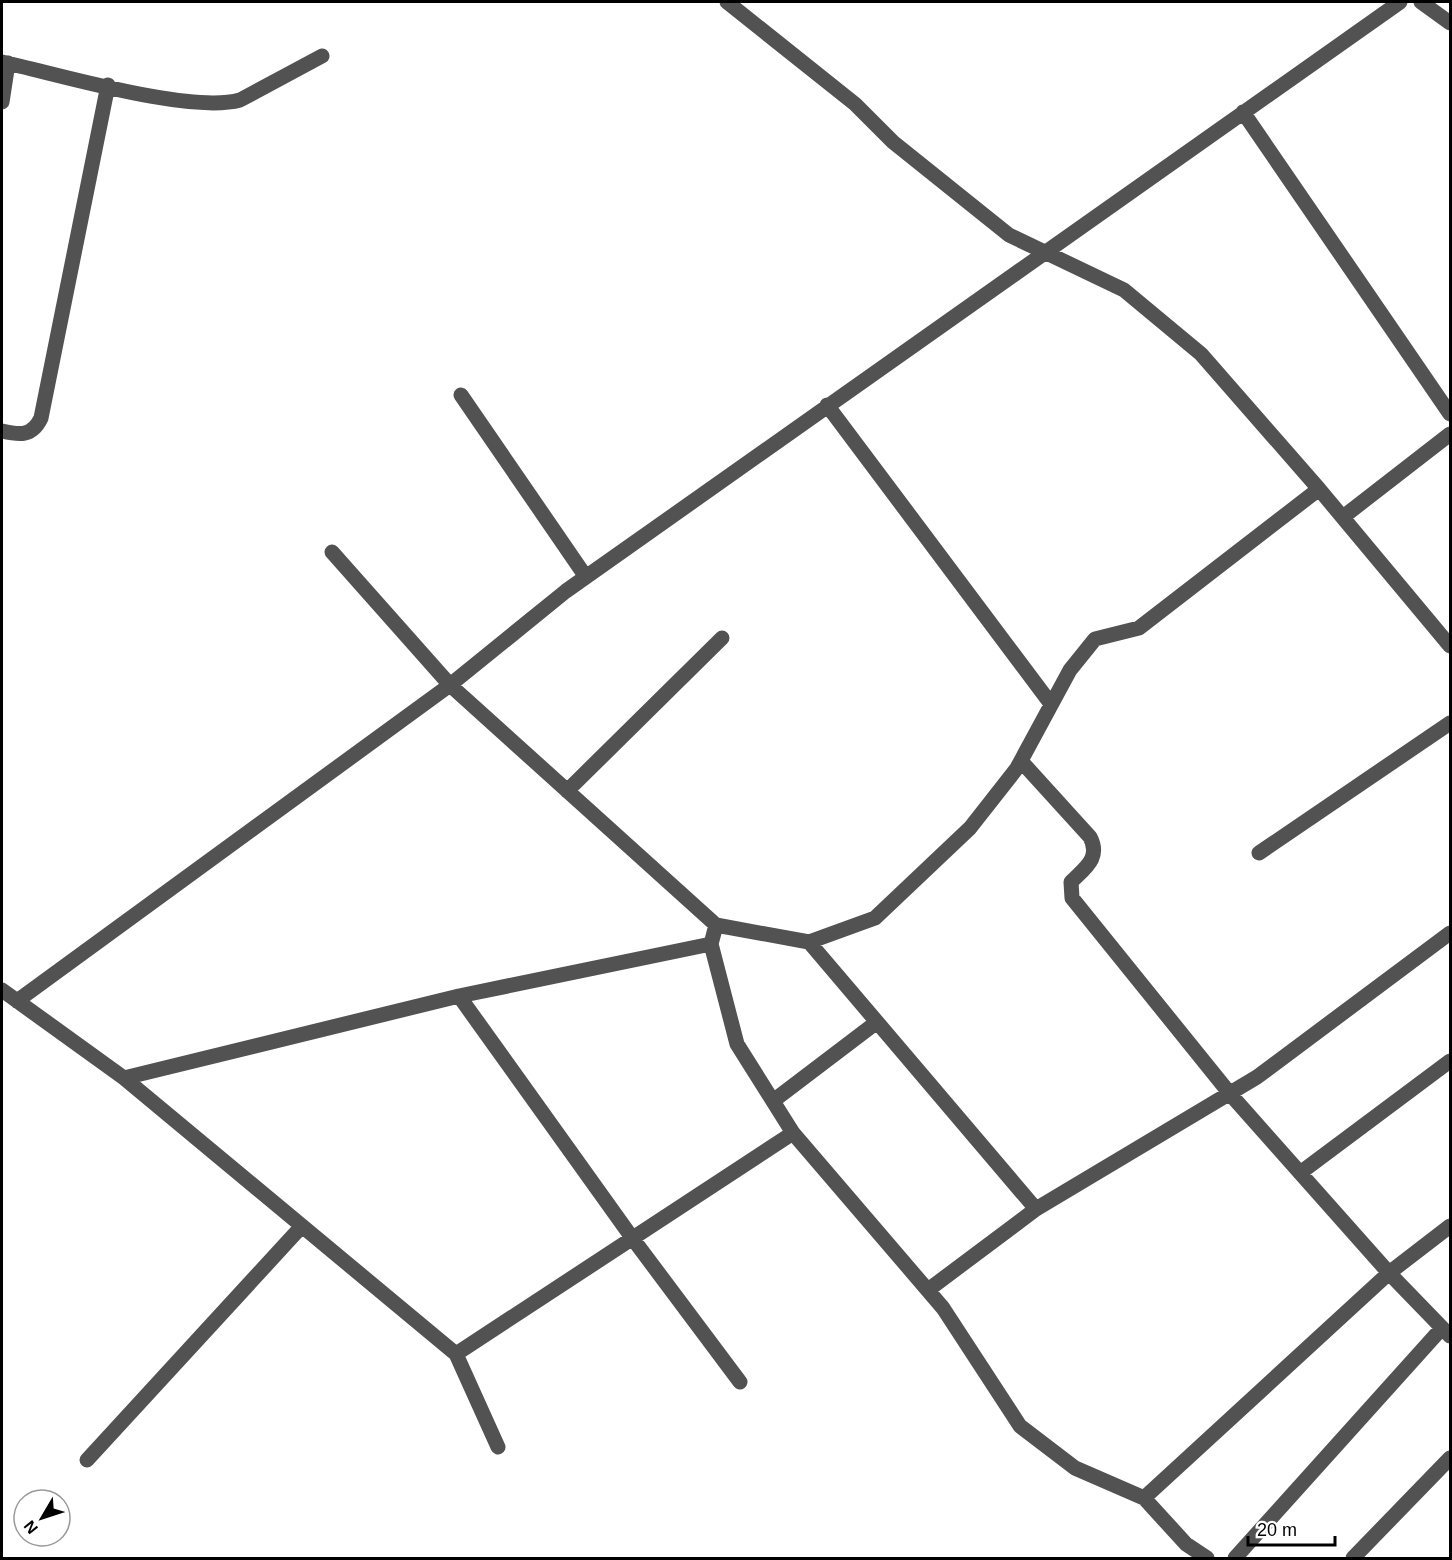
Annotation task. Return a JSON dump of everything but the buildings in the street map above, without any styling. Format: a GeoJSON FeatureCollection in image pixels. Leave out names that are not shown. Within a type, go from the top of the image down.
{"type":"FeatureCollection","features":[{"type":"Feature","properties":{"kind":"street"},"geometry":{"type":"LineString","coordinates":[[727,2],[855,104],[893,142],[1009,235],[1124,290],[1201,354],[1343,517],[1450,646]]}},
{"type":"Feature","properties":{"kind":"street"},"geometry":{"type":"LineString","coordinates":[[17,1001],[450,685],[586,577],[1400,2]]}},
{"type":"Feature","properties":{"kind":"street"},"geometry":{"type":"LineString","coordinates":[[1421,2],[1450,23]]}},
{"type":"Feature","properties":{"kind":"street"},"geometry":{"type":"LineString","coordinates":[[2,102],[5,62],[159,97],[234,102],[321,56]]}},
{"type":"Feature","properties":{"kind":"street"},"geometry":{"type":"LineString","coordinates":[[2,430],[20,435],[30,432],[37,427],[41,418],[108,85]]}},
{"type":"Feature","properties":{"kind":"street"},"geometry":{"type":"LineString","coordinates":[[1243,112],[1450,414]]}},
{"type":"Feature","properties":{"kind":"street"},"geometry":{"type":"LineString","coordinates":[[462,394],[586,577]]}},
{"type":"Feature","properties":{"kind":"street"},"geometry":{"type":"LineString","coordinates":[[827,405],[1052,704]]}},
{"type":"Feature","properties":{"kind":"street"},"geometry":{"type":"LineString","coordinates":[[1343,517],[1450,434]]}},
{"type":"Feature","properties":{"kind":"street"},"geometry":{"type":"LineString","coordinates":[[332,552],[450,685],[716,925],[809,942],[875,918],[970,828],[1021,760],[1070,670],[1095,639],[1139,628],[1319,489]]}},
{"type":"Feature","properties":{"kind":"street"},"geometry":{"type":"LineString","coordinates":[[567,791],[722,638]]}},
{"type":"Feature","properties":{"kind":"street"},"geometry":{"type":"LineString","coordinates":[[1259,853],[1450,723]]}},
{"type":"Feature","properties":{"kind":"street"},"geometry":{"type":"LineString","coordinates":[[1021,760],[1090,837],[1094,846],[1095,855],[1091,862],[1071,882],[1072,898],[1231,1095],[1389,1273],[1446,1332],[1235,1558]]}},
{"type":"Feature","properties":{"kind":"street"},"geometry":{"type":"LineString","coordinates":[[716,925],[711,944],[737,1044],[793,1133],[943,1308],[1020,1426],[1075,1468],[1144,1498],[1186,1544],[1207,1558]]}},
{"type":"Feature","properties":{"kind":"street"},"geometry":{"type":"LineString","coordinates":[[928,1290],[1036,1209],[1231,1095],[1450,933]]}},
{"type":"Feature","properties":{"kind":"street"},"geometry":{"type":"LineString","coordinates":[[809,942],[1036,1209]]}},
{"type":"Feature","properties":{"kind":"street"},"geometry":{"type":"LineString","coordinates":[[124,1078],[459,996],[711,944]]}},
{"type":"Feature","properties":{"kind":"street"},"geometry":{"type":"LineString","coordinates":[[2,990],[124,1078],[456,1354],[472,1395],[498,1447]]}},
{"type":"Feature","properties":{"kind":"street"},"geometry":{"type":"LineString","coordinates":[[459,996],[633,1239],[740,1382]]}},
{"type":"Feature","properties":{"kind":"street"},"geometry":{"type":"LineString","coordinates":[[773,1101],[877,1022]]}},
{"type":"Feature","properties":{"kind":"street"},"geometry":{"type":"LineString","coordinates":[[1300,1173],[1450,1061]]}},
{"type":"Feature","properties":{"kind":"street"},"geometry":{"type":"LineString","coordinates":[[456,1354],[793,1133]]}},
{"type":"Feature","properties":{"kind":"street"},"geometry":{"type":"LineString","coordinates":[[87,1460],[302,1226]]}},
{"type":"Feature","properties":{"kind":"street"},"geometry":{"type":"LineString","coordinates":[[1144,1498],[1389,1273],[1450,1226]]}},
{"type":"Feature","properties":{"kind":"street"},"geometry":{"type":"LineString","coordinates":[[1353,1558],[1450,1458]]}}]}
